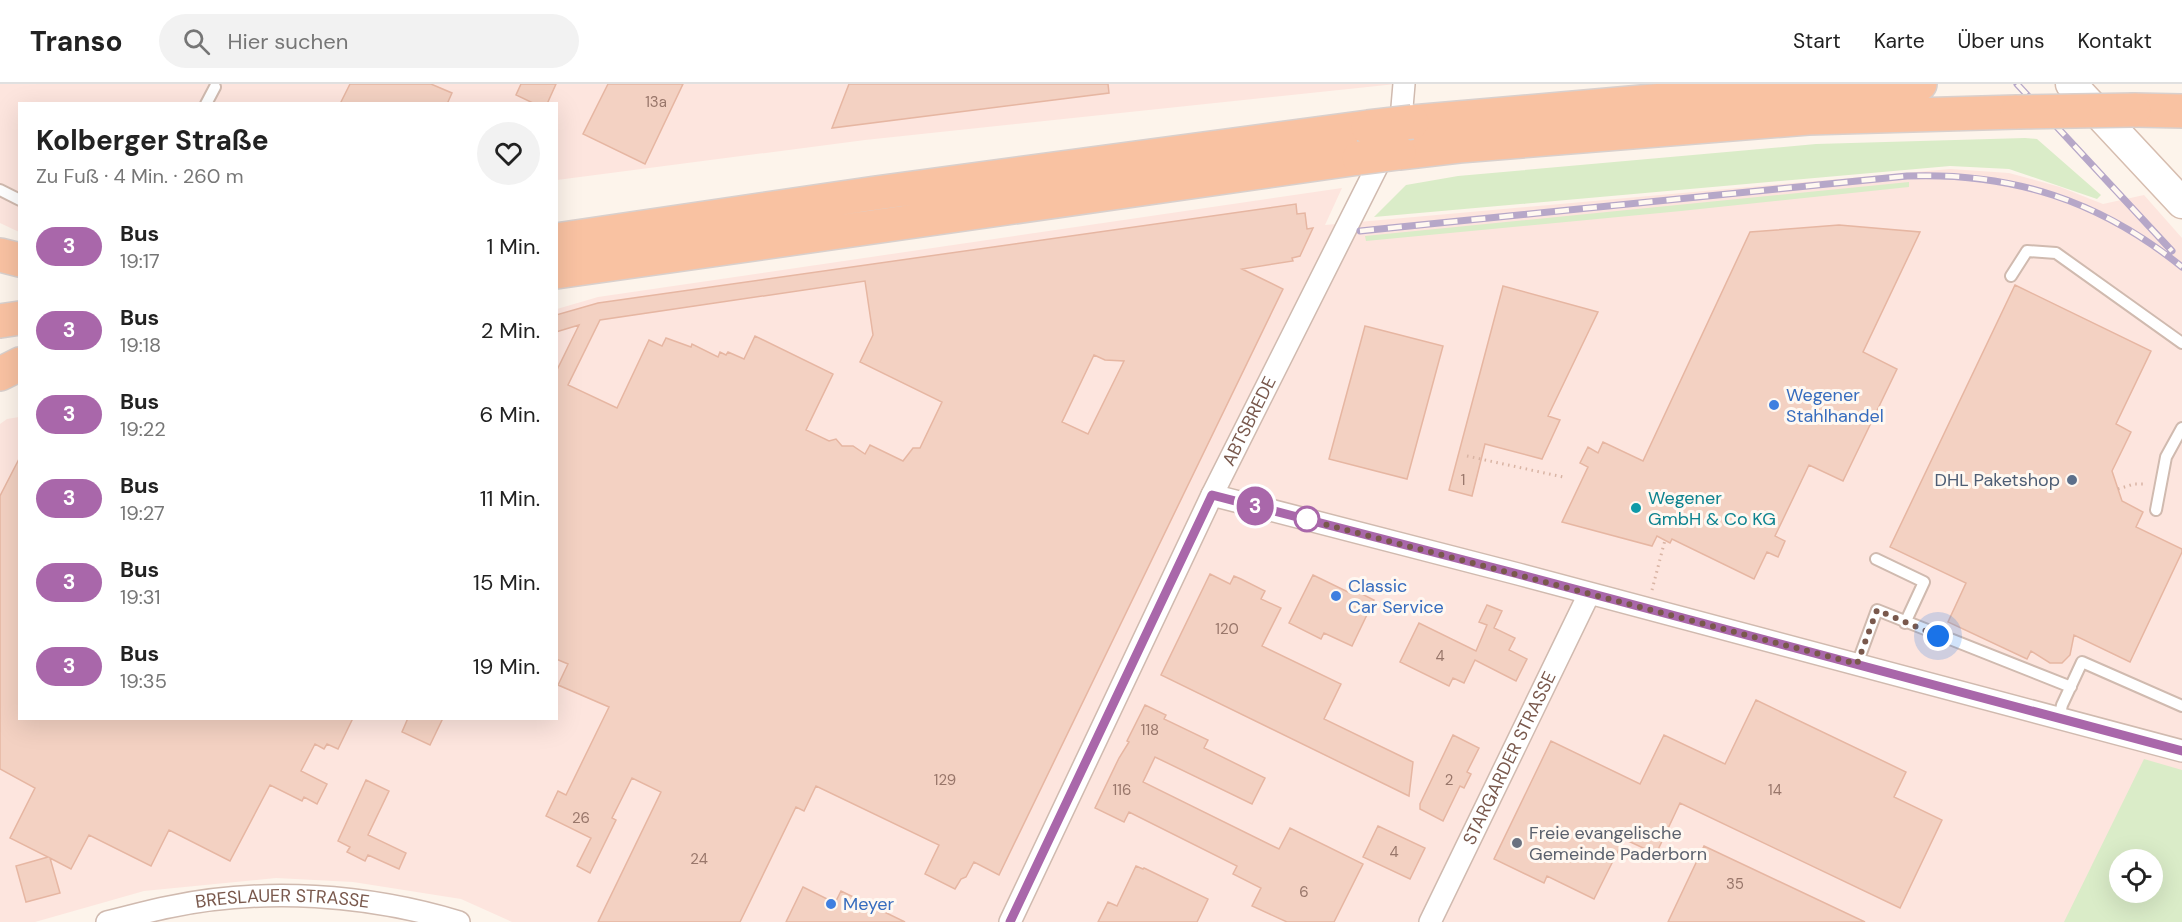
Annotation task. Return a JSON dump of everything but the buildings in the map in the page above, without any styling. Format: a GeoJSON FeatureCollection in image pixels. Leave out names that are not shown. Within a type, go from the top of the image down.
{"type":"FeatureCollection","features":[{"type":"Feature","properties":{"kind":"highway"},"geometry":{"type":"LineString","coordinates":[[558,240],[1368,127],[1698,97],[1920,84]]}},
{"type":"Feature","properties":{"kind":"highway"},"geometry":{"type":"LineString","coordinates":[[558,272],[1359,158],[1459,146],[1808,118],[2017,112],[2182,111]]}},
{"type":"Feature","properties":{"kind":"highway"},"geometry":{"type":"LineString","coordinates":[[0,255],[18,260]]}},
{"type":"Feature","properties":{"kind":"highway"},"geometry":{"type":"LineString","coordinates":[[0,321],[18,318]]}},
{"type":"Feature","properties":{"kind":"highway"},"geometry":{"type":"LineString","coordinates":[[0,353],[18,351]]}},
{"type":"Feature","properties":{"kind":"highway"},"geometry":{"type":"LineString","coordinates":[[0,374],[18,365]]}},
{"type":"Feature","properties":{"kind":"main road"},"geometry":{"type":"LineString","coordinates":[[2071,84],[2182,203]]}},
{"type":"Feature","properties":{"kind":"street","name":"ABTSBREDE"},"geometry":{"type":"LineString","coordinates":[[1010,922],[1212,495],[1401,119],[1404,84]]}},
{"type":"Feature","properties":{"kind":"street"},"geometry":{"type":"LineString","coordinates":[[1212,495],[2182,751]]}},
{"type":"Feature","properties":{"kind":"street","name":"STARGARDER STRASSE"},"geometry":{"type":"LineString","coordinates":[[1430,922],[1589,594]]}},
{"type":"Feature","properties":{"kind":"street","name":"BRESLAUER STRASSE"},"geometry":{"type":"LineString","coordinates":[[107,922],[170,907],[273,896],[356,899],[425,912],[459,922]]}},
{"type":"Feature","properties":{"kind":"lane"},"geometry":{"type":"LineString","coordinates":[[207,102],[215,87]]}},
{"type":"Feature","properties":{"kind":"lane"},"geometry":{"type":"LineString","coordinates":[[0,190],[18,199]]}},
{"type":"Feature","properties":{"kind":"lane"},"geometry":{"type":"LineString","coordinates":[[2011,276],[2027,251],[2056,253],[2182,343]]}},
{"type":"Feature","properties":{"kind":"lane"},"geometry":{"type":"LineString","coordinates":[[2156,510],[2166,458],[2182,428]]}},
{"type":"Feature","properties":{"kind":"lane"},"geometry":{"type":"LineString","coordinates":[[1876,559],[1924,582],[1905,622]]}},
{"type":"Feature","properties":{"kind":"lane"},"geometry":{"type":"LineString","coordinates":[[1857,664],[1877,610],[2071,687]]}},
{"type":"Feature","properties":{"kind":"lane"},"geometry":{"type":"LineString","coordinates":[[2059,718],[2082,662],[2182,706]]}},
{"type":"Feature","properties":{"kind":"path"},"geometry":{"type":"LineString","coordinates":[[1467,456],[1563,477]]}},
{"type":"Feature","properties":{"kind":"path"},"geometry":{"type":"LineString","coordinates":[[2118,489],[2134,484],[2161,483]]}},
{"type":"Feature","properties":{"kind":"path"},"geometry":{"type":"LineString","coordinates":[[1655,578],[1665,540]]}},
{"type":"Feature","properties":{"kind":"shaded area"},"geometry":{"type":"Polygon","coordinates":[[[0,84],[1396,84],[865,140],[558,180],[558,102],[18,102],[18,232],[0,223],[0,84]]]}},
{"type":"Feature","properties":{"kind":"shaded area"},"geometry":{"type":"Polygon","coordinates":[[[1950,169],[2009,173],[2060,187],[2103,204],[2144,195],[2182,238],[2182,922],[512,922],[461,899],[353,882],[276,878],[144,891],[35,922],[0,922],[0,424],[7,419],[18,417],[18,720],[558,720],[558,309],[598,297],[1342,188],[1325,225],[1950,169]]]}},
{"type":"Feature","properties":{"kind":"green space"},"geometry":{"type":"Polygon","coordinates":[[[2037,139],[2101,195],[2097,199],[2009,169],[1950,166],[1374,217],[1406,185],[1458,176],[1816,144],[2037,139]]]}},
{"type":"Feature","properties":{"kind":"green space"},"geometry":{"type":"Polygon","coordinates":[[[1909,182],[1909,187],[1681,211],[1366,241],[1365,236],[1909,182]]]}},
{"type":"Feature","properties":{"kind":"green space"},"geometry":{"type":"Polygon","coordinates":[[[2144,759],[2182,770],[2182,922],[2064,922],[2144,759]]]}},
{"type":"Feature","properties":{"kind":"railway"},"geometry":{"type":"LineString","coordinates":[[2017,84],[2172,251]]}},
{"type":"Feature","properties":{"kind":"railway"},"geometry":{"type":"LineString","coordinates":[[1360,231],[1907,176],[1946,176],[1983,179],[2019,186],[2053,195],[2087,208],[2119,224],[2182,267]]}},
{"type":"Feature","properties":{"kind":"bus line","name":"3"},"geometry":{"type":"LineString","coordinates":[[1010,922],[1212,495],[2182,751]]}},
{"type":"Feature","properties":{"kind":"place","name":"Wegener Stahlhandel"},"geometry":{"type":"Point","coordinates":[1774,405]}},
{"type":"Feature","properties":{"kind":"place","name":"DHL Paketshop"},"geometry":{"type":"Point","coordinates":[2072,480]}},
{"type":"Feature","properties":{"kind":"place","name":"Wegener GmbH & Co KG"},"geometry":{"type":"Point","coordinates":[1636,508]}},
{"type":"Feature","properties":{"kind":"place","name":"Classic Car Service"},"geometry":{"type":"Point","coordinates":[1336,596]}},
{"type":"Feature","properties":{"kind":"place","name":"Freie evangelische Gemeinde Paderborn"},"geometry":{"type":"Point","coordinates":[1517,843]}},
{"type":"Feature","properties":{"kind":"place","name":"Meyer"},"geometry":{"type":"Point","coordinates":[831,904]}},
{"type":"Feature","properties":{"kind":"route"},"geometry":{"type":"LineString","coordinates":[[1307,519],[1301,518],[1857,664],[1877,610],[1938,636]]}}]}
